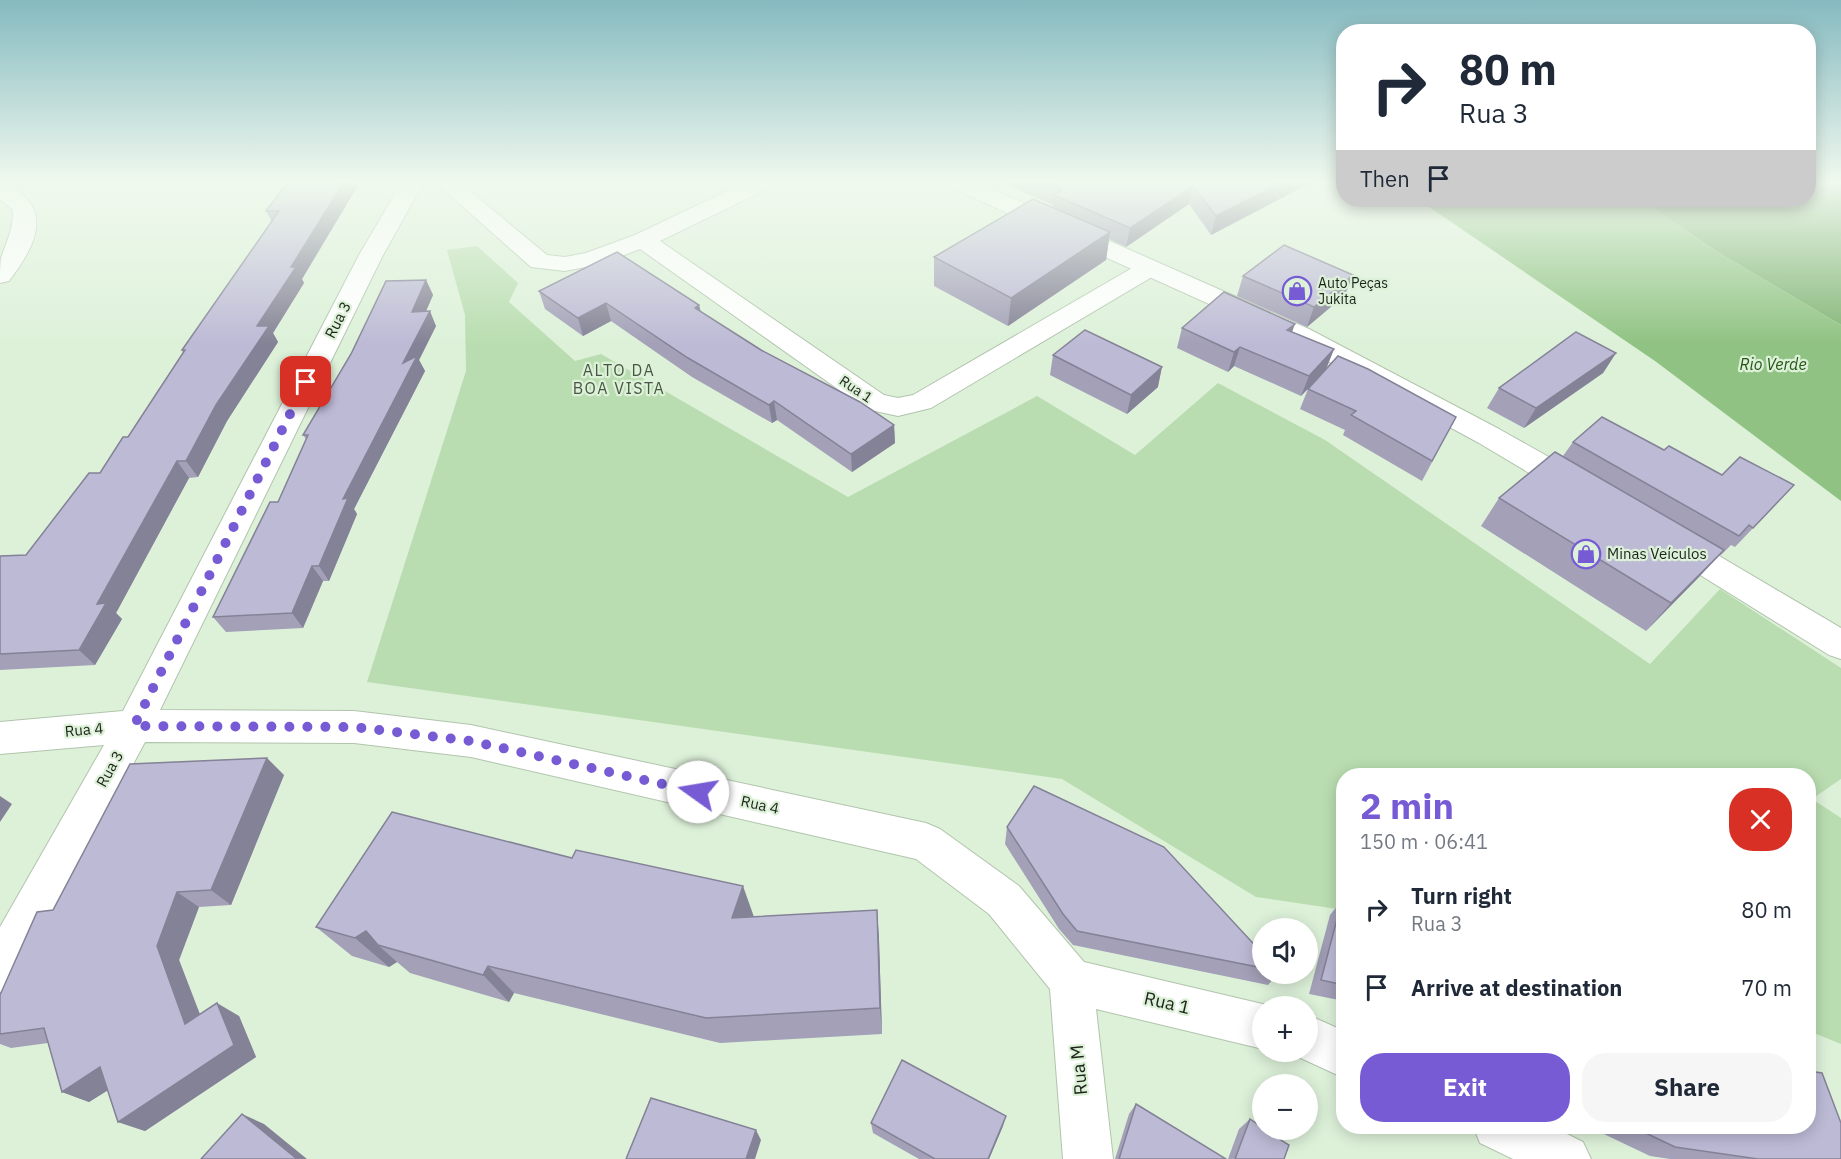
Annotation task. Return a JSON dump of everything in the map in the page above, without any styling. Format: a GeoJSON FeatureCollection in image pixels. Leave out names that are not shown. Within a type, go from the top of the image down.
{"type":"FeatureCollection","features":[{"type":"Feature","properties":{"kind":"street"},"geometry":{"type":"LineString","coordinates":[[0,276],[15,257],[23,236]]}},
{"type":"Feature","properties":{"kind":"street","name":"Rua 3"},"geometry":{"type":"LineString","coordinates":[[0,970],[134,726],[382,236]]}},
{"type":"Feature","properties":{"kind":"street"},"geometry":{"type":"LineString","coordinates":[[510,236],[540,262],[565,264],[592,259],[651,236]]}},
{"type":"Feature","properties":{"kind":"street"},"geometry":{"type":"LineString","coordinates":[[1076,236],[1337,353],[1489,436],[1599,500]]}},
{"type":"Feature","properties":{"kind":"street","name":"Rua 1"},"geometry":{"type":"LineString","coordinates":[[643,240],[876,403],[898,407],[921,402],[1148,269]]}},
{"type":"Feature","properties":{"kind":"street"},"geometry":{"type":"LineString","coordinates":[[1648,529],[1841,645]]}},
{"type":"Feature","properties":{"kind":"street","name":"Rua 4"},"geometry":{"type":"LineString","coordinates":[[0,738],[134,726],[354,727],[471,741],[926,842],[1004,900],[1071,981]]}},
{"type":"Feature","properties":{"kind":"street","name":"Rua 1"},"geometry":{"type":"LineString","coordinates":[[1071,981],[1252,1023]]}},
{"type":"Feature","properties":{"kind":"street","name":"Rua M"},"geometry":{"type":"LineString","coordinates":[[1071,981],[1088,1159]]}},
{"type":"Feature","properties":{"kind":"street"},"geometry":{"type":"LineString","coordinates":[[1318,1043],[1336,1051]]}},
{"type":"Feature","properties":{"kind":"street"},"geometry":{"type":"LineString","coordinates":[[1514,1134],[1566,1159]]}},
{"type":"Feature","properties":{"kind":"shaded area"},"geometry":{"type":"Polygon","coordinates":[[[1694,236],[1841,236],[1841,325],[1694,236]]]}},
{"type":"Feature","properties":{"kind":"shaded area"},"geometry":{"type":"Polygon","coordinates":[[[477,246],[518,283],[509,302],[575,361],[601,354],[848,497],[1037,396],[1135,455],[1218,383],[1325,440],[1650,664],[1720,589],[1841,668],[1841,779],[1816,796],[1816,768],[1336,768],[1336,909],[1256,897],[1062,779],[367,682],[466,371],[465,315],[447,250],[477,246]]]}},
{"type":"Feature","properties":{"kind":"shaded area"},"geometry":{"type":"Polygon","coordinates":[[[1816,802],[1841,818],[1841,1044],[1816,1034],[1816,802]]]}},
{"type":"Feature","properties":{"kind":"water","name":"Rio Verde"},"geometry":{"type":"Polygon","coordinates":[[[1472,236],[1694,236],[1841,325],[1841,501],[1655,361],[1472,236]]]}},
{"type":"Feature","properties":{"kind":"building"},"geometry":{"type":"Polygon","coordinates":[[[261,236],[310,236],[291,267],[296,267],[257,326],[269,326],[216,405],[186,461],[177,461],[97,604],[106,603],[79,650],[0,654],[0,556],[26,555],[89,473],[100,473],[123,437],[128,437],[185,350],[182,350],[261,236]]]}},
{"type":"Feature","properties":{"kind":"building"},"geometry":{"type":"Polygon","coordinates":[[[970,236],[1104,236],[1011,298],[934,257],[970,236]]]}},
{"type":"Feature","properties":{"kind":"building"},"geometry":{"type":"Polygon","coordinates":[[[1284,245],[1353,275],[1314,307],[1243,276],[1284,245]]]}},
{"type":"Feature","properties":{"kind":"building"},"geometry":{"type":"Polygon","coordinates":[[[617,252],[699,305],[695,308],[761,350],[860,402],[894,425],[851,454],[774,401],[769,405],[688,358],[606,303],[578,318],[539,291],[617,252]]]}},
{"type":"Feature","properties":{"kind":"building"},"geometry":{"type":"Polygon","coordinates":[[[426,280],[412,312],[430,311],[403,363],[417,356],[343,499],[348,498],[319,566],[312,566],[292,613],[213,617],[270,502],[278,502],[308,435],[303,435],[351,354],[386,281],[426,280]]]}},
{"type":"Feature","properties":{"kind":"building"},"geometry":{"type":"Polygon","coordinates":[[[1224,292],[1295,324],[1287,330],[1334,349],[1309,376],[1240,347],[1234,352],[1182,328],[1224,292]]]}},
{"type":"Feature","properties":{"kind":"building"},"geometry":{"type":"Polygon","coordinates":[[[1085,330],[1162,367],[1131,395],[1053,355],[1085,330]]]}},
{"type":"Feature","properties":{"kind":"building"},"geometry":{"type":"Polygon","coordinates":[[[1576,332],[1616,353],[1536,408],[1499,388],[1576,332]]]}},
{"type":"Feature","properties":{"kind":"building"},"geometry":{"type":"Polygon","coordinates":[[[1338,356],[1368,369],[1456,417],[1432,461],[1351,415],[1356,411],[1308,389],[1338,356]]]}},
{"type":"Feature","properties":{"kind":"building"},"geometry":{"type":"Polygon","coordinates":[[[1602,417],[1664,450],[1669,446],[1722,475],[1740,457],[1794,485],[1753,528],[1749,525],[1739,536],[1573,442],[1602,417]]]}},
{"type":"Feature","properties":{"kind":"building"},"geometry":{"type":"Polygon","coordinates":[[[1555,452],[1724,550],[1671,603],[1499,498],[1555,452]]]}},
{"type":"Feature","properties":{"kind":"building"},"geometry":{"type":"Polygon","coordinates":[[[267,758],[211,890],[177,892],[157,946],[185,1024],[217,1003],[234,1045],[118,1122],[100,1067],[62,1092],[44,1028],[0,1034],[0,995],[37,912],[53,910],[130,764],[267,758]]]}},
{"type":"Feature","properties":{"kind":"building"},"geometry":{"type":"Polygon","coordinates":[[[1034,786],[1164,847],[1252,942],[1252,966],[1077,931],[1063,914],[1007,827],[1034,786]]]}},
{"type":"Feature","properties":{"kind":"building"},"geometry":{"type":"Polygon","coordinates":[[[392,812],[572,858],[576,850],[743,886],[732,918],[877,910],[880,1008],[706,1018],[488,966],[483,975],[378,945],[366,931],[355,938],[316,927],[392,812]]]}},
{"type":"Feature","properties":{"kind":"building"},"geometry":{"type":"Polygon","coordinates":[[[1336,923],[1336,983],[1321,980],[1336,923]]]}},
{"type":"Feature","properties":{"kind":"building"},"geometry":{"type":"Polygon","coordinates":[[[902,1060],[1006,1116],[988,1159],[935,1159],[871,1123],[902,1060]]]}},
{"type":"Feature","properties":{"kind":"building"},"geometry":{"type":"Polygon","coordinates":[[[1816,1072],[1822,1073],[1841,1123],[1841,1159],[1758,1159],[1675,1147],[1648,1134],[1816,1134],[1816,1072]]]}},
{"type":"Feature","properties":{"kind":"building"},"geometry":{"type":"Polygon","coordinates":[[[651,1098],[756,1130],[746,1159],[626,1159],[651,1098]]]}},
{"type":"Feature","properties":{"kind":"building"},"geometry":{"type":"Polygon","coordinates":[[[1136,1104],[1226,1159],[1119,1159],[1136,1104]]]}},
{"type":"Feature","properties":{"kind":"building"},"geometry":{"type":"Polygon","coordinates":[[[242,1114],[297,1159],[201,1159],[242,1114]]]}},
{"type":"Feature","properties":{"kind":"building"},"geometry":{"type":"Polygon","coordinates":[[[1250,1119],[1252,1120],[1252,1140],[1281,1140],[1289,1145],[1284,1159],[1235,1159],[1250,1119]]]}},
{"type":"Feature","properties":{"kind":"place","name":"Auto Peças Jukita"},"geometry":{"type":"Point","coordinates":[1297,291]}},
{"type":"Feature","properties":{"kind":"place","name":"Minas Veículos"},"geometry":{"type":"Point","coordinates":[1586,554]}},
{"type":"Feature","properties":{"kind":"district","name":"ALTO DA BOA VISTA"},"geometry":{"type":"Point","coordinates":[619,379]}},
{"type":"Feature","properties":{"kind":"route"},"geometry":{"type":"LineString","coordinates":[[306,382],[134,726],[354,727],[471,741],[698,792]]}}]}
